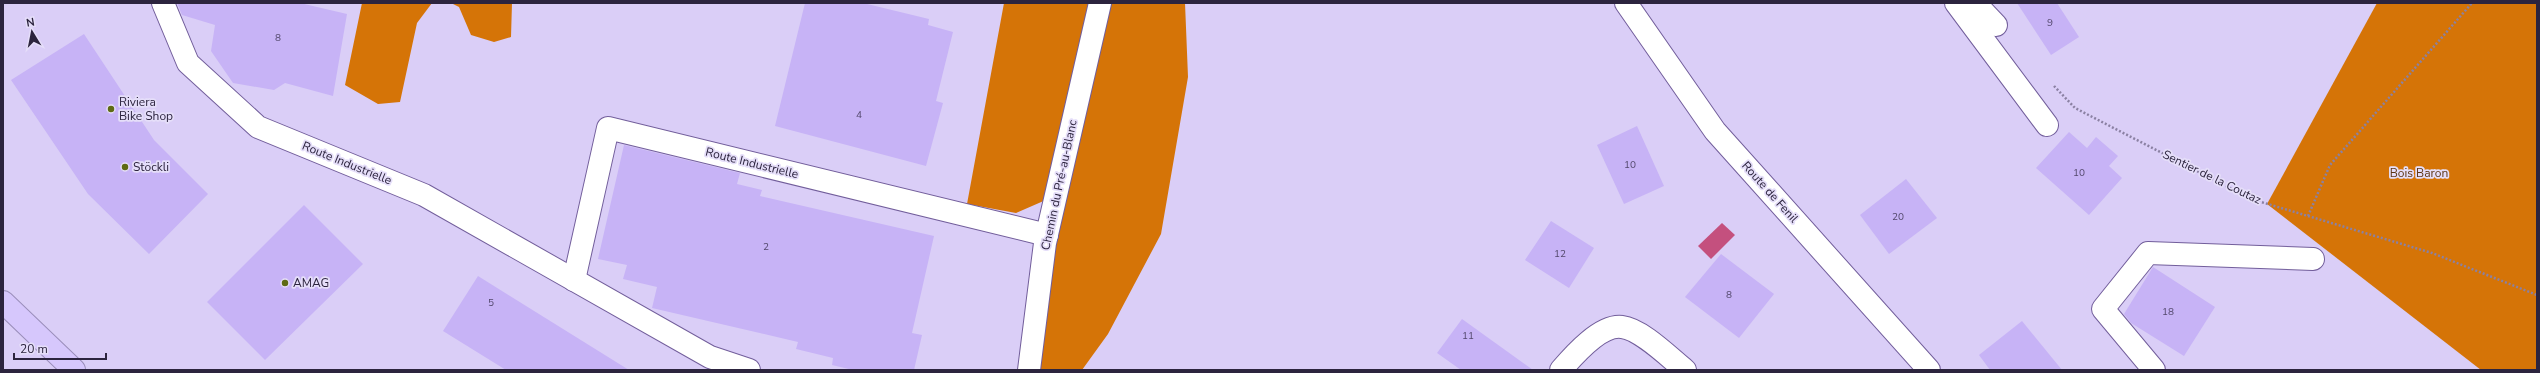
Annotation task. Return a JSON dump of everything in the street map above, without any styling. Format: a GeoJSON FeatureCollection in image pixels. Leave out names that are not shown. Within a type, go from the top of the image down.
{"type":"FeatureCollection","features":[{"type":"Feature","properties":{"kind":"highway"},"geometry":{"type":"LineString","coordinates":[[3,302],[74,370]]}},
{"type":"Feature","properties":{"kind":"street","name":"Route Industrielle"},"geometry":{"type":"LineString","coordinates":[[163,3],[188,63],[258,127],[424,195],[710,357],[749,370]]}},
{"type":"Feature","properties":{"kind":"street","name":"Chemin du Pré-au-Blanc"},"geometry":{"type":"LineString","coordinates":[[1029,370],[1047,235],[1100,3]]}},
{"type":"Feature","properties":{"kind":"street","name":"Route de Fenil"},"geometry":{"type":"LineString","coordinates":[[1626,3],[1715,131],[1929,370]]}},
{"type":"Feature","properties":{"kind":"street"},"geometry":{"type":"LineString","coordinates":[[1956,3],[2047,125]]}},
{"type":"Feature","properties":{"kind":"street"},"geometry":{"type":"LineString","coordinates":[[1975,3],[1996,25]]}},
{"type":"Feature","properties":{"kind":"street","name":"Route Industrielle"},"geometry":{"type":"LineString","coordinates":[[574,280],[608,128],[1047,235]]}},
{"type":"Feature","properties":{"kind":"street"},"geometry":{"type":"LineString","coordinates":[[2154,370],[2103,309],[2148,253],[2313,259]]}},
{"type":"Feature","properties":{"kind":"street"},"geometry":{"type":"LineString","coordinates":[[1561,370],[1582,346],[1604,331],[1622,326],[1639,334],[1685,370]]}},
{"type":"Feature","properties":{"kind":"path"},"geometry":{"type":"LineString","coordinates":[[2308,216],[2330,165],[2472,3]]}},
{"type":"Feature","properties":{"kind":"path","name":"Sentier de la Coutaz"},"geometry":{"type":"LineString","coordinates":[[2048,80],[2075,108],[2251,199],[2432,253],[2537,295]]}},
{"type":"Feature","properties":{"kind":"green space"},"geometry":{"type":"Polygon","coordinates":[[[362,3],[432,3],[417,23],[400,102],[378,104],[345,85],[362,3]]]}},
{"type":"Feature","properties":{"kind":"green space"},"geometry":{"type":"Polygon","coordinates":[[[451,3],[512,3],[511,37],[494,42],[471,35],[459,7],[451,3]]]}},
{"type":"Feature","properties":{"kind":"green space"},"geometry":{"type":"Polygon","coordinates":[[[1004,3],[1185,3],[1188,77],[1161,234],[1108,334],[1082,370],[1033,370],[1055,196],[1016,213],[967,204],[1004,3]]]}},
{"type":"Feature","properties":{"kind":"green space","name":"Bois Baron"},"geometry":{"type":"Polygon","coordinates":[[[2377,3],[2537,3],[2537,370],[2481,370],[2267,204],[2377,3]]]}},
{"type":"Feature","properties":{"kind":"shaded area"},"geometry":{"type":"Polygon","coordinates":[[[1722,223],[1735,235],[1711,259],[1698,246],[1722,223]]]}},
{"type":"Feature","properties":{"kind":"building"},"geometry":{"type":"Polygon","coordinates":[[[177,3],[300,3],[347,14],[333,96],[285,83],[274,90],[233,83],[211,51],[215,25],[182,15],[177,3]]]}},
{"type":"Feature","properties":{"kind":"building"},"geometry":{"type":"Polygon","coordinates":[[[805,3],[863,3],[929,19],[928,25],[953,32],[936,101],[943,103],[926,166],[775,126],[805,3]]]}},
{"type":"Feature","properties":{"kind":"building"},"geometry":{"type":"Polygon","coordinates":[[[2017,3],[2057,3],[2079,37],[2051,55],[2017,3]]]}},
{"type":"Feature","properties":{"kind":"building","name":"Stöckli"},"geometry":{"type":"Polygon","coordinates":[[[84,34],[154,140],[208,194],[149,254],[88,194],[11,80],[84,34]]]}},
{"type":"Feature","properties":{"kind":"building"},"geometry":{"type":"Polygon","coordinates":[[[1637,126],[1664,186],[1624,204],[1597,145],[1637,126]]]}},
{"type":"Feature","properties":{"kind":"building"},"geometry":{"type":"Polygon","coordinates":[[[2069,132],[2087,148],[2096,137],[2118,156],[2109,166],[2122,178],[2089,215],[2036,168],[2069,132]]]}},
{"type":"Feature","properties":{"kind":"building"},"geometry":{"type":"Polygon","coordinates":[[[624,145],[740,173],[737,184],[762,190],[760,196],[934,236],[912,333],[922,335],[914,370],[853,370],[832,365],[833,358],[796,349],[798,342],[652,308],[657,287],[623,279],[627,265],[598,259],[624,145]]]}},
{"type":"Feature","properties":{"kind":"building"},"geometry":{"type":"Polygon","coordinates":[[[1906,179],[1937,218],[1889,254],[1860,215],[1906,179]]]}},
{"type":"Feature","properties":{"kind":"building","name":"AMAG"},"geometry":{"type":"Polygon","coordinates":[[[304,205],[363,264],[265,360],[207,302],[304,205]]]}},
{"type":"Feature","properties":{"kind":"building"},"geometry":{"type":"Polygon","coordinates":[[[1551,221],[1594,248],[1569,288],[1525,260],[1551,221]]]}},
{"type":"Feature","properties":{"kind":"building"},"geometry":{"type":"Polygon","coordinates":[[[1721,254],[1774,294],[1739,338],[1685,297],[1721,254]]]}},
{"type":"Feature","properties":{"kind":"building"},"geometry":{"type":"Polygon","coordinates":[[[2153,267],[2215,307],[2184,356],[2131,323],[2124,314],[2153,267]]]}},
{"type":"Feature","properties":{"kind":"building"},"geometry":{"type":"Polygon","coordinates":[[[478,276],[629,370],[506,370],[443,331],[478,276]]]}},
{"type":"Feature","properties":{"kind":"building"},"geometry":{"type":"Polygon","coordinates":[[[1462,319],[1533,370],[1461,370],[1437,353],[1462,319]]]}},
{"type":"Feature","properties":{"kind":"building"},"geometry":{"type":"Polygon","coordinates":[[[2022,321],[2062,370],[1990,370],[1979,355],[2022,321]]]}},
{"type":"Feature","properties":{"kind":"place","name":"Riviera Bike Shop"},"geometry":{"type":"Point","coordinates":[111,109]}},
{"type":"Feature","properties":{"kind":"place","name":"Stöckli"},"geometry":{"type":"Point","coordinates":[125,167]}},
{"type":"Feature","properties":{"kind":"place","name":"AMAG"},"geometry":{"type":"Point","coordinates":[285,283]}}]}
